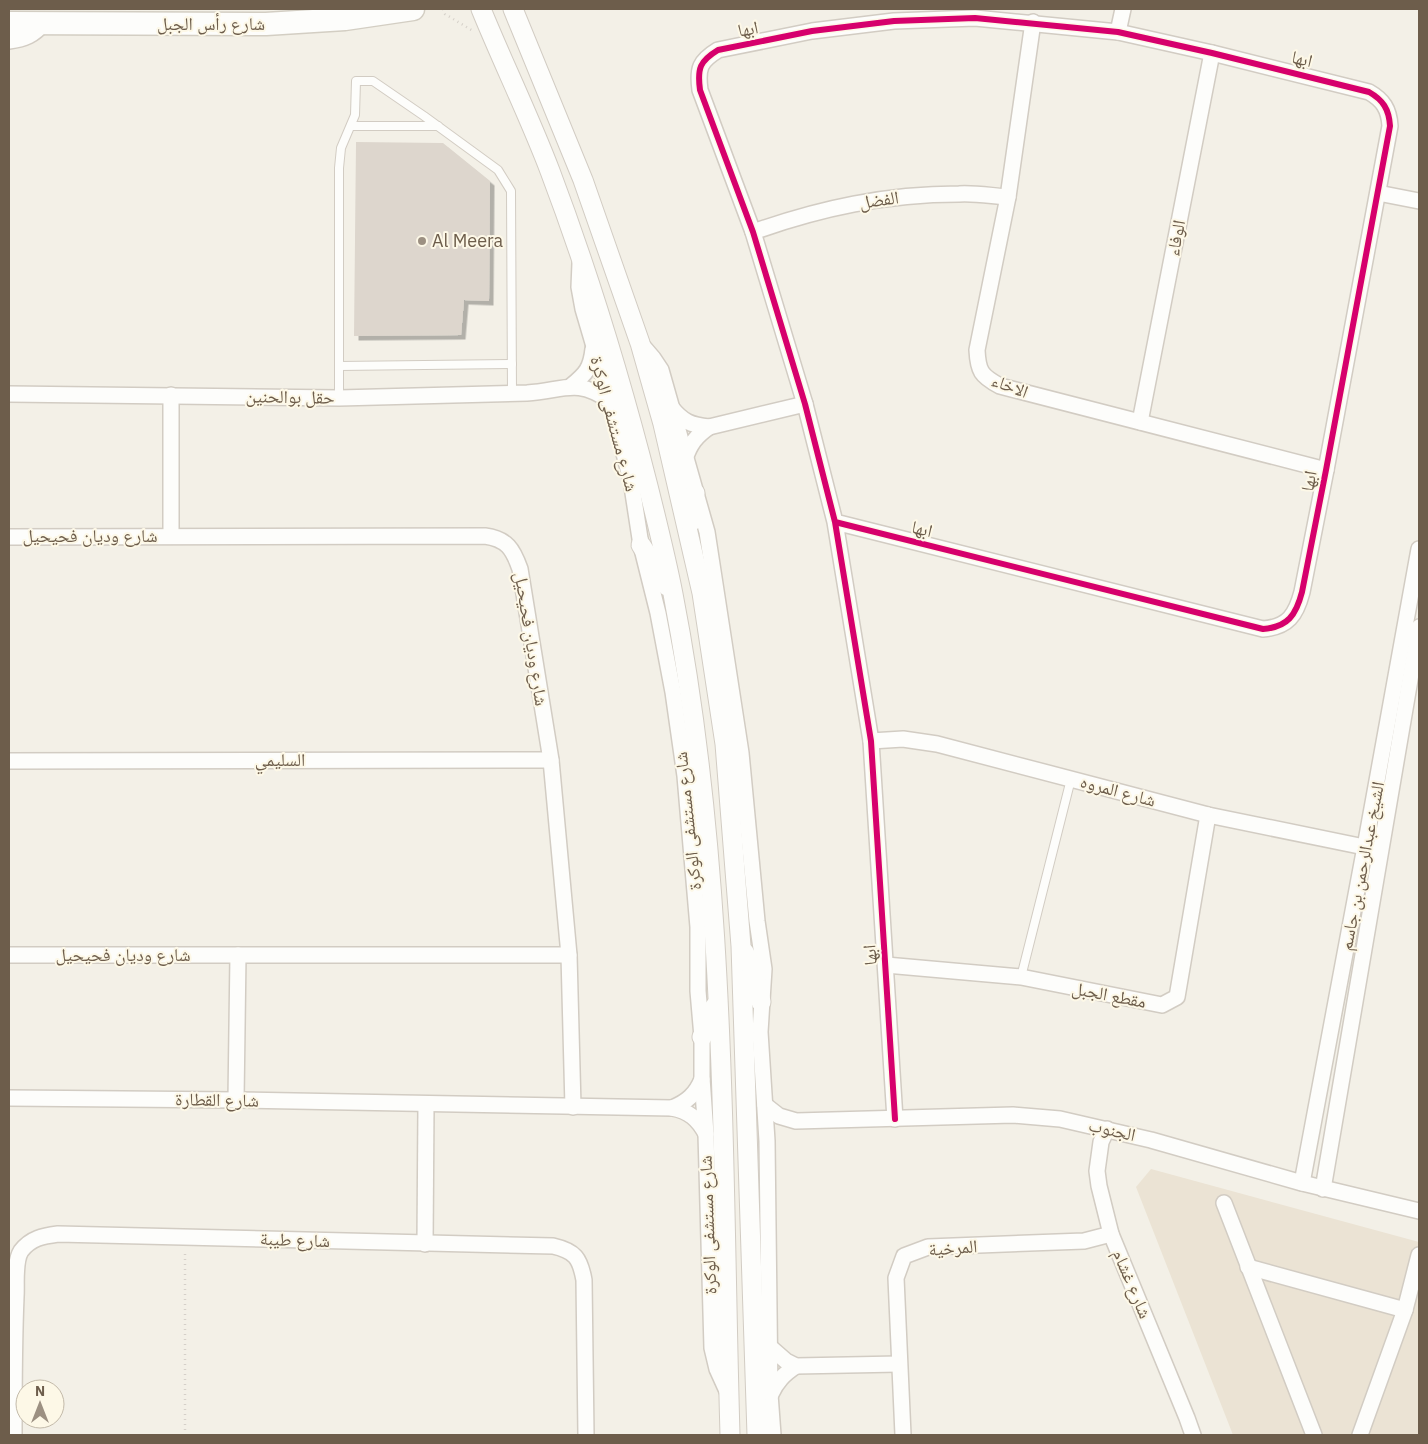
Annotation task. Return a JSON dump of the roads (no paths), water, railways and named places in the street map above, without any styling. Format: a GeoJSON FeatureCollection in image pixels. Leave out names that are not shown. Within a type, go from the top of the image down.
{"type":"FeatureCollection","features":[{"type":"Feature","properties":{"kind":"main road","name":"شارع رأس الجبل"},"geometry":{"type":"LineString","coordinates":[[9,24],[266,24],[345,18],[413,9]]}},
{"type":"Feature","properties":{"kind":"street","name":"شارع مستشفى الوكرة"},"geometry":{"type":"LineString","coordinates":[[481,9],[549,170],[580,256],[634,432],[674,597],[702,779],[715,948],[722,1099],[730,1435]]}},
{"type":"Feature","properties":{"kind":"street"},"geometry":{"type":"LineString","coordinates":[[513,9],[584,180],[640,343],[663,424],[702,593],[725,744],[741,946],[757,1435]]}},
{"type":"Feature","properties":{"kind":"street"},"geometry":{"type":"LineString","coordinates":[[1118,32],[1123,9]]}},
{"type":"Feature","properties":{"kind":"street","name":"ابها"},"geometry":{"type":"LineString","coordinates":[[835,522],[1263,629],[1276,628],[1288,619],[1298,608],[1326,470],[1390,126],[1386,106],[1378,97],[1369,92],[1341,84],[1118,32],[1033,22],[975,18],[894,21],[812,31],[718,50],[708,56],[700,65],[698,78],[700,90],[754,232],[805,404],[835,522],[871,741],[895,1118]]}},
{"type":"Feature","properties":{"kind":"street","name":"الاخاء"},"geometry":{"type":"LineString","coordinates":[[1033,22],[1008,197],[977,350],[978,365],[982,375],[1000,386],[1326,470]]}},
{"type":"Feature","properties":{"kind":"street"},"geometry":{"type":"LineString","coordinates":[[9,41],[23,39],[34,34],[44,23]]}},
{"type":"Feature","properties":{"kind":"street","name":"الوفاء"},"geometry":{"type":"LineString","coordinates":[[1140,422],[1212,53]]}},
{"type":"Feature","properties":{"kind":"street"},"geometry":{"type":"LineString","coordinates":[[1378,193],[1419,201]]}},
{"type":"Feature","properties":{"kind":"street","name":"الفضل"},"geometry":{"type":"LineString","coordinates":[[754,232],[834,207],[876,200],[918,195],[960,194],[1008,197]]}},
{"type":"Feature","properties":{"kind":"street","name":"شارع مستشفى الوكرة"},"geometry":{"type":"LineString","coordinates":[[580,256],[579,287],[582,309],[610,401],[631,480],[641,545],[663,636],[685,776],[698,927],[698,991],[706,1134],[712,1348],[717,1369],[729,1394]]}},
{"type":"Feature","properties":{"kind":"street"},"geometry":{"type":"LineString","coordinates":[[640,343],[661,370],[707,532],[742,753],[757,921],[764,969],[760,1032],[766,1104],[770,1394],[773,1435]]}},
{"type":"Feature","properties":{"kind":"street"},"geometry":{"type":"LineString","coordinates":[[571,386],[584,376],[592,362],[594,346]]}},
{"type":"Feature","properties":{"kind":"street","name":"حقل بوالحنين"},"geometry":{"type":"LineString","coordinates":[[9,394],[339,398],[512,394],[546,392],[571,386],[585,388],[598,393],[610,401]]}},
{"type":"Feature","properties":{"kind":"street","name":"شارع وديان فحيحيل"},"geometry":{"type":"LineString","coordinates":[[171,395],[171,536]]}},
{"type":"Feature","properties":{"kind":"street"},"geometry":{"type":"LineString","coordinates":[[671,407],[681,418],[694,426],[709,427],[805,404]]}},
{"type":"Feature","properties":{"kind":"street"},"geometry":{"type":"LineString","coordinates":[[685,459],[690,446],[698,435],[709,427]]}},
{"type":"Feature","properties":{"kind":"street"},"geometry":{"type":"LineString","coordinates":[[689,532],[695,493]]}},
{"type":"Feature","properties":{"kind":"street","name":"شارع وديان فحيحيل"},"geometry":{"type":"LineString","coordinates":[[9,537],[485,536],[497,538],[508,545],[520,569],[550,760],[569,955],[573,1107]]}},
{"type":"Feature","properties":{"kind":"street"},"geometry":{"type":"LineString","coordinates":[[641,545],[674,597]]}},
{"type":"Feature","properties":{"kind":"street","name":"الشيخ عبدالرحمن بن جاسم"},"geometry":{"type":"LineString","coordinates":[[1410,664],[1419,549]]}},
{"type":"Feature","properties":{"kind":"street","name":"الشيخ عبدالرحمن بن جاسم"},"geometry":{"type":"LineString","coordinates":[[1302,1183],[1419,627]]}},
{"type":"Feature","properties":{"kind":"street","name":"شارع المروه"},"geometry":{"type":"LineString","coordinates":[[871,741],[903,739],[937,744],[1208,815],[1373,849]]}},
{"type":"Feature","properties":{"kind":"street","name":"السليمي"},"geometry":{"type":"LineString","coordinates":[[9,761],[550,760]]}},
{"type":"Feature","properties":{"kind":"street","name":"مقطع الجبل"},"geometry":{"type":"LineString","coordinates":[[886,965],[1021,977],[1162,1005],[1177,996],[1208,815]]}},
{"type":"Feature","properties":{"kind":"street","name":"الشيخ عبدالرحمن بن جاسم"},"geometry":{"type":"LineString","coordinates":[[1323,1189],[1373,849]]}},
{"type":"Feature","properties":{"kind":"street"},"geometry":{"type":"LineString","coordinates":[[741,946],[758,982],[761,1002]]}},
{"type":"Feature","properties":{"kind":"street","name":"شارع وديان فحيحيل"},"geometry":{"type":"LineString","coordinates":[[9,955],[569,955]]}},
{"type":"Feature","properties":{"kind":"street"},"geometry":{"type":"LineString","coordinates":[[236,1100],[238,955]]}},
{"type":"Feature","properties":{"kind":"street"},"geometry":{"type":"LineString","coordinates":[[702,1037],[718,1001]]}},
{"type":"Feature","properties":{"kind":"street"},"geometry":{"type":"LineString","coordinates":[[672,1108],[680,1105],[694,1094],[702,1078]]}},
{"type":"Feature","properties":{"kind":"street","name":"شارع القطارة"},"geometry":{"type":"LineString","coordinates":[[9,1098],[672,1108],[689,1114],[702,1126],[706,1134]]}},
{"type":"Feature","properties":{"kind":"street"},"geometry":{"type":"LineString","coordinates":[[425,1244],[426,1104]]}},
{"type":"Feature","properties":{"kind":"street","name":"الجنوب"},"geometry":{"type":"LineString","coordinates":[[766,1104],[779,1116],[796,1121],[1036,1116],[1106,1129],[1151,1140],[1323,1189],[1419,1211]]}},
{"type":"Feature","properties":{"kind":"street","name":"الجنوب"},"geometry":{"type":"LineString","coordinates":[[767,1141],[779,1128],[796,1121]]}},
{"type":"Feature","properties":{"kind":"street","name":"شارع غشام"},"geometry":{"type":"LineString","coordinates":[[1106,1129],[1098,1157],[1097,1172],[1111,1234],[1193,1435]]}},
{"type":"Feature","properties":{"kind":"street"},"geometry":{"type":"LineString","coordinates":[[1224,1203],[1314,1435]]}},
{"type":"Feature","properties":{"kind":"street","name":"شارع طيبة"},"geometry":{"type":"LineString","coordinates":[[14,1435],[11,1348],[17,1266],[20,1253],[28,1243],[40,1236],[58,1234],[553,1246],[566,1249],[576,1256],[582,1268],[584,1280],[586,1435]]}},
{"type":"Feature","properties":{"kind":"street","name":"المرخية"},"geometry":{"type":"LineString","coordinates":[[903,1435],[896,1278],[904,1256],[928,1247],[1084,1241],[1111,1234]]}},
{"type":"Feature","properties":{"kind":"street"},"geometry":{"type":"LineString","coordinates":[[1360,1435],[1405,1310],[1419,1255]]}},
{"type":"Feature","properties":{"kind":"street"},"geometry":{"type":"LineString","coordinates":[[1248,1267],[1405,1310]]}},
{"type":"Feature","properties":{"kind":"street"},"geometry":{"type":"LineString","coordinates":[[770,1347],[786,1361],[796,1366],[899,1364]]}},
{"type":"Feature","properties":{"kind":"street"},"geometry":{"type":"LineString","coordinates":[[770,1394],[781,1378],[796,1366]]}},
{"type":"Feature","properties":{"kind":"lane"},"geometry":{"type":"LineString","coordinates":[[339,398],[339,168],[341,148],[355,115],[356,80],[373,80],[438,126],[498,170],[511,191],[512,394]]}},
{"type":"Feature","properties":{"kind":"lane"},"geometry":{"type":"LineString","coordinates":[[351,126],[438,126]]}},
{"type":"Feature","properties":{"kind":"lane"},"geometry":{"type":"LineString","coordinates":[[339,366],[512,364]]}},
{"type":"Feature","properties":{"kind":"lane"},"geometry":{"type":"LineString","coordinates":[[1021,977],[1071,779]]}},
{"type":"Feature","properties":{"kind":"place","name":"Al Meera"},"geometry":{"type":"Point","coordinates":[422,241]}}]}
